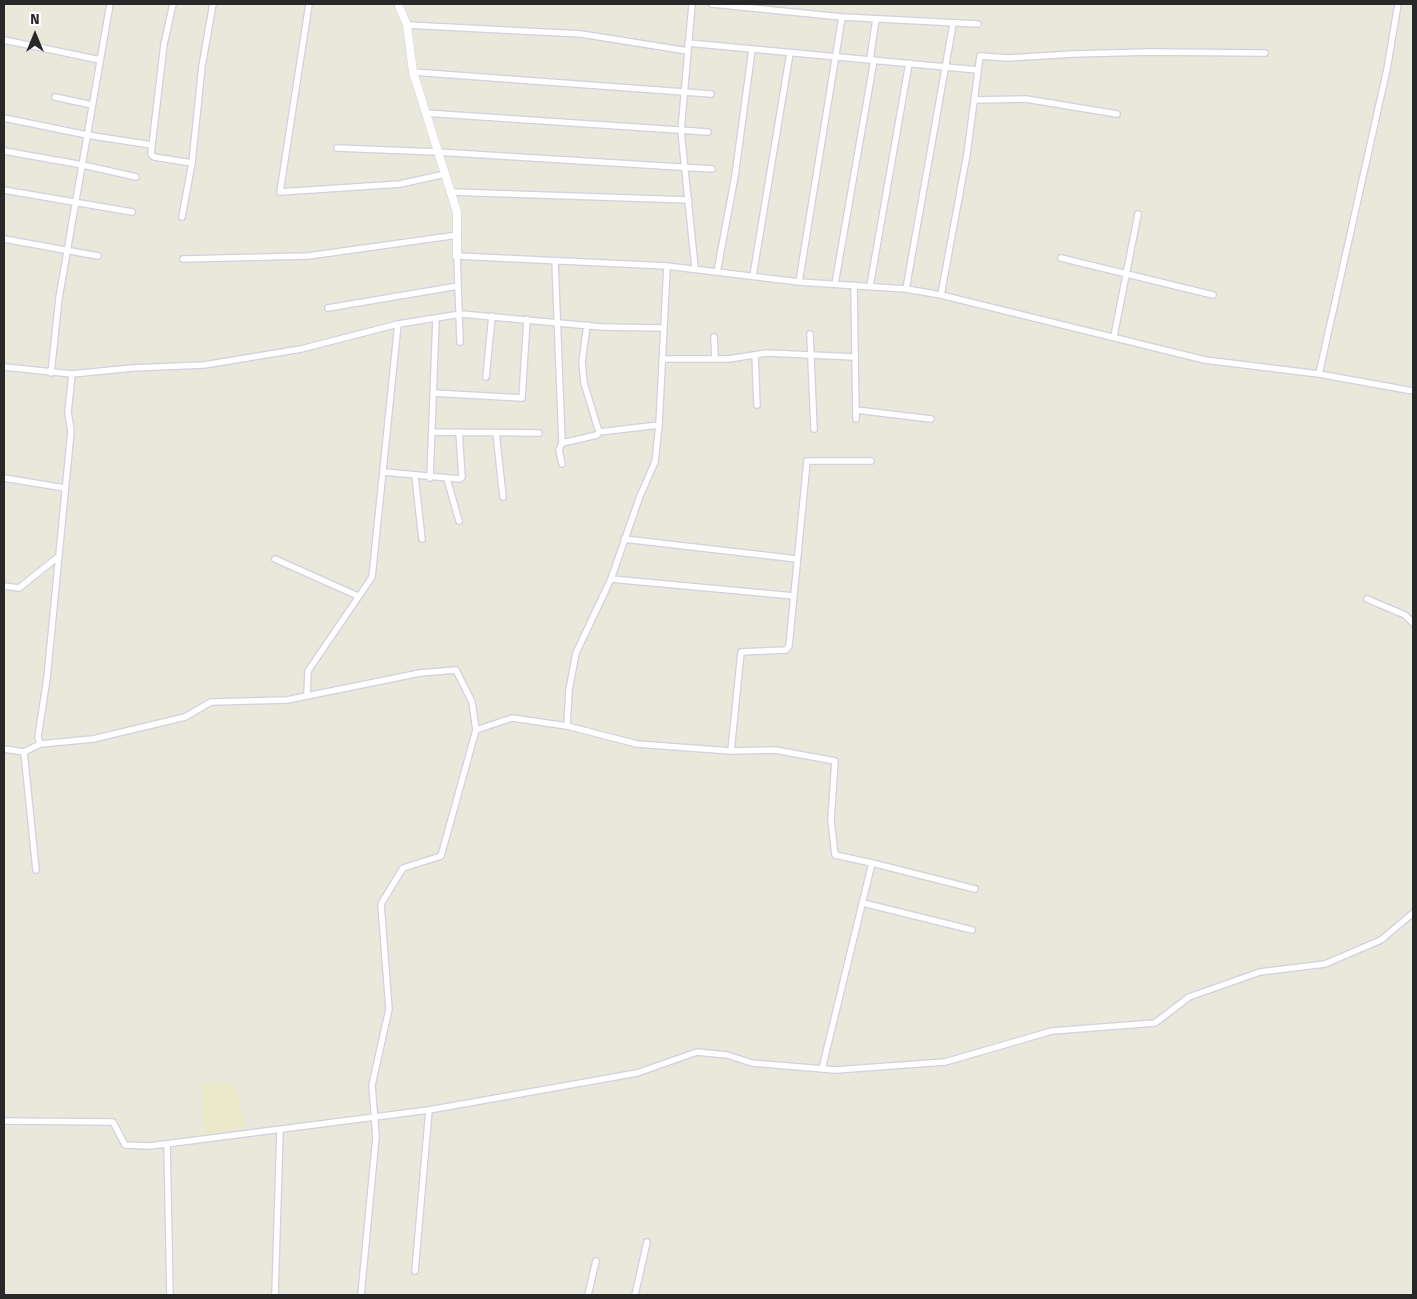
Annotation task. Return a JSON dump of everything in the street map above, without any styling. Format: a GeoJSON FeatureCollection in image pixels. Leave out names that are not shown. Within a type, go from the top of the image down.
{"type":"FeatureCollection","features":[{"type":"Feature","properties":{"kind":"street"},"geometry":{"type":"LineString","coordinates":[[50,373],[59,298],[83,165],[108,4]]}},
{"type":"Feature","properties":{"kind":"street"},"geometry":{"type":"LineString","coordinates":[[172,4],[151,154],[154,157],[192,163]]}},
{"type":"Feature","properties":{"kind":"street"},"geometry":{"type":"LineString","coordinates":[[182,217],[192,163],[202,66],[213,4]]}},
{"type":"Feature","properties":{"kind":"street"},"geometry":{"type":"LineString","coordinates":[[309,4],[280,192],[400,184],[445,174]]}},
{"type":"Feature","properties":{"kind":"street"},"geometry":{"type":"LineString","coordinates":[[398,4],[407,25],[413,72],[457,212],[458,286],[461,314],[460,342]]}},
{"type":"Feature","properties":{"kind":"street"},"geometry":{"type":"LineString","coordinates":[[692,4],[681,131],[694,268]]}},
{"type":"Feature","properties":{"kind":"street"},"geometry":{"type":"LineString","coordinates":[[712,4],[730,4],[842,17],[978,24]]}},
{"type":"Feature","properties":{"kind":"street"},"geometry":{"type":"LineString","coordinates":[[1319,374],[1387,69],[1398,4]]}},
{"type":"Feature","properties":{"kind":"street"},"geometry":{"type":"LineString","coordinates":[[799,282],[842,17]]}},
{"type":"Feature","properties":{"kind":"street"},"geometry":{"type":"LineString","coordinates":[[835,284],[872,60],[876,19]]}},
{"type":"Feature","properties":{"kind":"street"},"geometry":{"type":"LineString","coordinates":[[906,289],[953,24]]}},
{"type":"Feature","properties":{"kind":"street"},"geometry":{"type":"LineString","coordinates":[[407,25],[581,34],[688,51]]}},
{"type":"Feature","properties":{"kind":"street"},"geometry":{"type":"LineString","coordinates":[[4,40],[100,60]]}},
{"type":"Feature","properties":{"kind":"street"},"geometry":{"type":"LineString","coordinates":[[688,43],[978,70]]}},
{"type":"Feature","properties":{"kind":"street"},"geometry":{"type":"LineString","coordinates":[[717,272],[735,176],[752,50]]}},
{"type":"Feature","properties":{"kind":"street"},"geometry":{"type":"LineString","coordinates":[[941,294],[975,100],[980,56],[1008,58],[1149,52],[1265,53]]}},
{"type":"Feature","properties":{"kind":"street"},"geometry":{"type":"LineString","coordinates":[[754,276],[790,53]]}},
{"type":"Feature","properties":{"kind":"street"},"geometry":{"type":"LineString","coordinates":[[870,286],[909,63]]}},
{"type":"Feature","properties":{"kind":"street"},"geometry":{"type":"LineString","coordinates":[[413,72],[711,94]]}},
{"type":"Feature","properties":{"kind":"street"},"geometry":{"type":"LineString","coordinates":[[55,98],[92,105]]}},
{"type":"Feature","properties":{"kind":"street"},"geometry":{"type":"LineString","coordinates":[[975,100],[1026,99],[1117,114]]}},
{"type":"Feature","properties":{"kind":"street"},"geometry":{"type":"LineString","coordinates":[[425,112],[708,132]]}},
{"type":"Feature","properties":{"kind":"street"},"geometry":{"type":"LineString","coordinates":[[4,118],[87,135],[151,145]]}},
{"type":"Feature","properties":{"kind":"street"},"geometry":{"type":"LineString","coordinates":[[337,148],[437,152],[712,170]]}},
{"type":"Feature","properties":{"kind":"street"},"geometry":{"type":"LineString","coordinates":[[4,152],[83,165],[136,177]]}},
{"type":"Feature","properties":{"kind":"street"},"geometry":{"type":"LineString","coordinates":[[4,190],[76,204],[132,212]]}},
{"type":"Feature","properties":{"kind":"street"},"geometry":{"type":"LineString","coordinates":[[450,192],[689,200]]}},
{"type":"Feature","properties":{"kind":"street"},"geometry":{"type":"LineString","coordinates":[[1114,336],[1138,214]]}},
{"type":"Feature","properties":{"kind":"street"},"geometry":{"type":"LineString","coordinates":[[183,259],[308,256],[458,235]]}},
{"type":"Feature","properties":{"kind":"street"},"geometry":{"type":"LineString","coordinates":[[4,239],[98,256]]}},
{"type":"Feature","properties":{"kind":"street"},"geometry":{"type":"LineString","coordinates":[[457,256],[667,266],[799,282],[906,289],[941,294],[1205,360],[1319,374],[1413,391]]}},
{"type":"Feature","properties":{"kind":"street"},"geometry":{"type":"LineString","coordinates":[[1061,258],[1213,295]]}},
{"type":"Feature","properties":{"kind":"street"},"geometry":{"type":"LineString","coordinates":[[555,261],[562,443],[559,450],[562,464]]}},
{"type":"Feature","properties":{"kind":"street"},"geometry":{"type":"LineString","coordinates":[[567,726],[569,690],[576,653],[611,579],[640,496],[655,462],[659,425],[662,328],[667,266]]}},
{"type":"Feature","properties":{"kind":"street"},"geometry":{"type":"LineString","coordinates":[[854,285],[856,420]]}},
{"type":"Feature","properties":{"kind":"street"},"geometry":{"type":"LineString","coordinates":[[328,308],[458,286]]}},
{"type":"Feature","properties":{"kind":"street"},"geometry":{"type":"LineString","coordinates":[[4,367],[72,374],[132,368],[204,365],[301,349],[398,324],[461,314],[527,319],[602,328],[662,328]]}},
{"type":"Feature","properties":{"kind":"street"},"geometry":{"type":"LineString","coordinates":[[486,377],[492,316]]}},
{"type":"Feature","properties":{"kind":"street"},"geometry":{"type":"LineString","coordinates":[[430,478],[436,319]]}},
{"type":"Feature","properties":{"kind":"street"},"geometry":{"type":"LineString","coordinates":[[433,392],[522,398],[527,319]]}},
{"type":"Feature","properties":{"kind":"street"},"geometry":{"type":"LineString","coordinates":[[307,696],[308,671],[372,577],[398,324]]}},
{"type":"Feature","properties":{"kind":"street"},"geometry":{"type":"LineString","coordinates":[[587,325],[582,362],[584,383],[599,432]]}},
{"type":"Feature","properties":{"kind":"street"},"geometry":{"type":"LineString","coordinates":[[810,334],[814,429]]}},
{"type":"Feature","properties":{"kind":"street"},"geometry":{"type":"LineString","coordinates":[[714,337],[715,358]]}},
{"type":"Feature","properties":{"kind":"street"},"geometry":{"type":"LineString","coordinates":[[662,360],[715,358],[767,353],[855,357]]}},
{"type":"Feature","properties":{"kind":"street"},"geometry":{"type":"LineString","coordinates":[[755,355],[757,405]]}},
{"type":"Feature","properties":{"kind":"street"},"geometry":{"type":"LineString","coordinates":[[40,744],[38,736],[47,678],[71,431],[68,412],[72,374]]}},
{"type":"Feature","properties":{"kind":"street"},"geometry":{"type":"LineString","coordinates":[[856,410],[931,419]]}},
{"type":"Feature","properties":{"kind":"street"},"geometry":{"type":"LineString","coordinates":[[562,443],[597,436],[599,432],[659,425]]}},
{"type":"Feature","properties":{"kind":"street"},"geometry":{"type":"LineString","coordinates":[[432,432],[539,433]]}},
{"type":"Feature","properties":{"kind":"street"},"geometry":{"type":"LineString","coordinates":[[384,472],[458,480],[462,477],[459,432]]}},
{"type":"Feature","properties":{"kind":"street"},"geometry":{"type":"LineString","coordinates":[[496,433],[504,497]]}},
{"type":"Feature","properties":{"kind":"street"},"geometry":{"type":"LineString","coordinates":[[731,751],[740,652],[788,649],[807,461],[871,461]]}},
{"type":"Feature","properties":{"kind":"street"},"geometry":{"type":"LineString","coordinates":[[414,476],[422,539]]}},
{"type":"Feature","properties":{"kind":"street"},"geometry":{"type":"LineString","coordinates":[[4,478],[65,488]]}},
{"type":"Feature","properties":{"kind":"street"},"geometry":{"type":"LineString","coordinates":[[447,479],[459,521]]}},
{"type":"Feature","properties":{"kind":"street"},"geometry":{"type":"LineString","coordinates":[[624,539],[797,558]]}},
{"type":"Feature","properties":{"kind":"street"},"geometry":{"type":"LineString","coordinates":[[4,586],[19,588],[59,556]]}},
{"type":"Feature","properties":{"kind":"street"},"geometry":{"type":"LineString","coordinates":[[275,559],[358,596]]}},
{"type":"Feature","properties":{"kind":"street"},"geometry":{"type":"LineString","coordinates":[[611,579],[794,596]]}},
{"type":"Feature","properties":{"kind":"street"},"geometry":{"type":"LineString","coordinates":[[1367,599],[1405,615],[1413,624]]}},
{"type":"Feature","properties":{"kind":"street"},"geometry":{"type":"LineString","coordinates":[[4,749],[24,752],[40,744],[93,739],[186,717],[211,702],[287,700],[420,673],[456,670],[472,702],[476,730],[441,856],[403,868],[380,904],[389,1009],[372,1085],[376,1136],[361,1295]]}},
{"type":"Feature","properties":{"kind":"street"},"geometry":{"type":"LineString","coordinates":[[476,730],[512,718],[567,726],[637,744],[731,751],[775,750],[835,761],[831,820],[835,855],[975,889]]}},
{"type":"Feature","properties":{"kind":"street"},"geometry":{"type":"LineString","coordinates":[[24,752],[36,870]]}},
{"type":"Feature","properties":{"kind":"street"},"geometry":{"type":"LineString","coordinates":[[822,1069],[872,863]]}},
{"type":"Feature","properties":{"kind":"street"},"geometry":{"type":"LineString","coordinates":[[863,903],[972,930]]}},
{"type":"Feature","properties":{"kind":"street"},"geometry":{"type":"LineString","coordinates":[[4,1121],[113,1122],[125,1145],[167,1144],[429,1110],[637,1073],[697,1052],[728,1055],[752,1063],[836,1070],[945,1062],[1052,1032],[1155,1023],[1189,997],[1260,972],[1324,964],[1380,940],[1413,913]]}},
{"type":"Feature","properties":{"kind":"street"},"geometry":{"type":"LineString","coordinates":[[415,1271],[429,1110]]}},
{"type":"Feature","properties":{"kind":"street"},"geometry":{"type":"LineString","coordinates":[[275,1295],[280,1130]]}},
{"type":"Feature","properties":{"kind":"street"},"geometry":{"type":"LineString","coordinates":[[167,1144],[170,1295]]}},
{"type":"Feature","properties":{"kind":"street"},"geometry":{"type":"LineString","coordinates":[[635,1295],[647,1242]]}},
{"type":"Feature","properties":{"kind":"street"},"geometry":{"type":"LineString","coordinates":[[588,1295],[596,1261]]}},
{"type":"Feature","properties":{"kind":"shaded area"},"geometry":{"type":"Polygon","coordinates":[[[202,1084],[236,1084],[245,1128],[203,1134],[202,1084]]]}}]}
